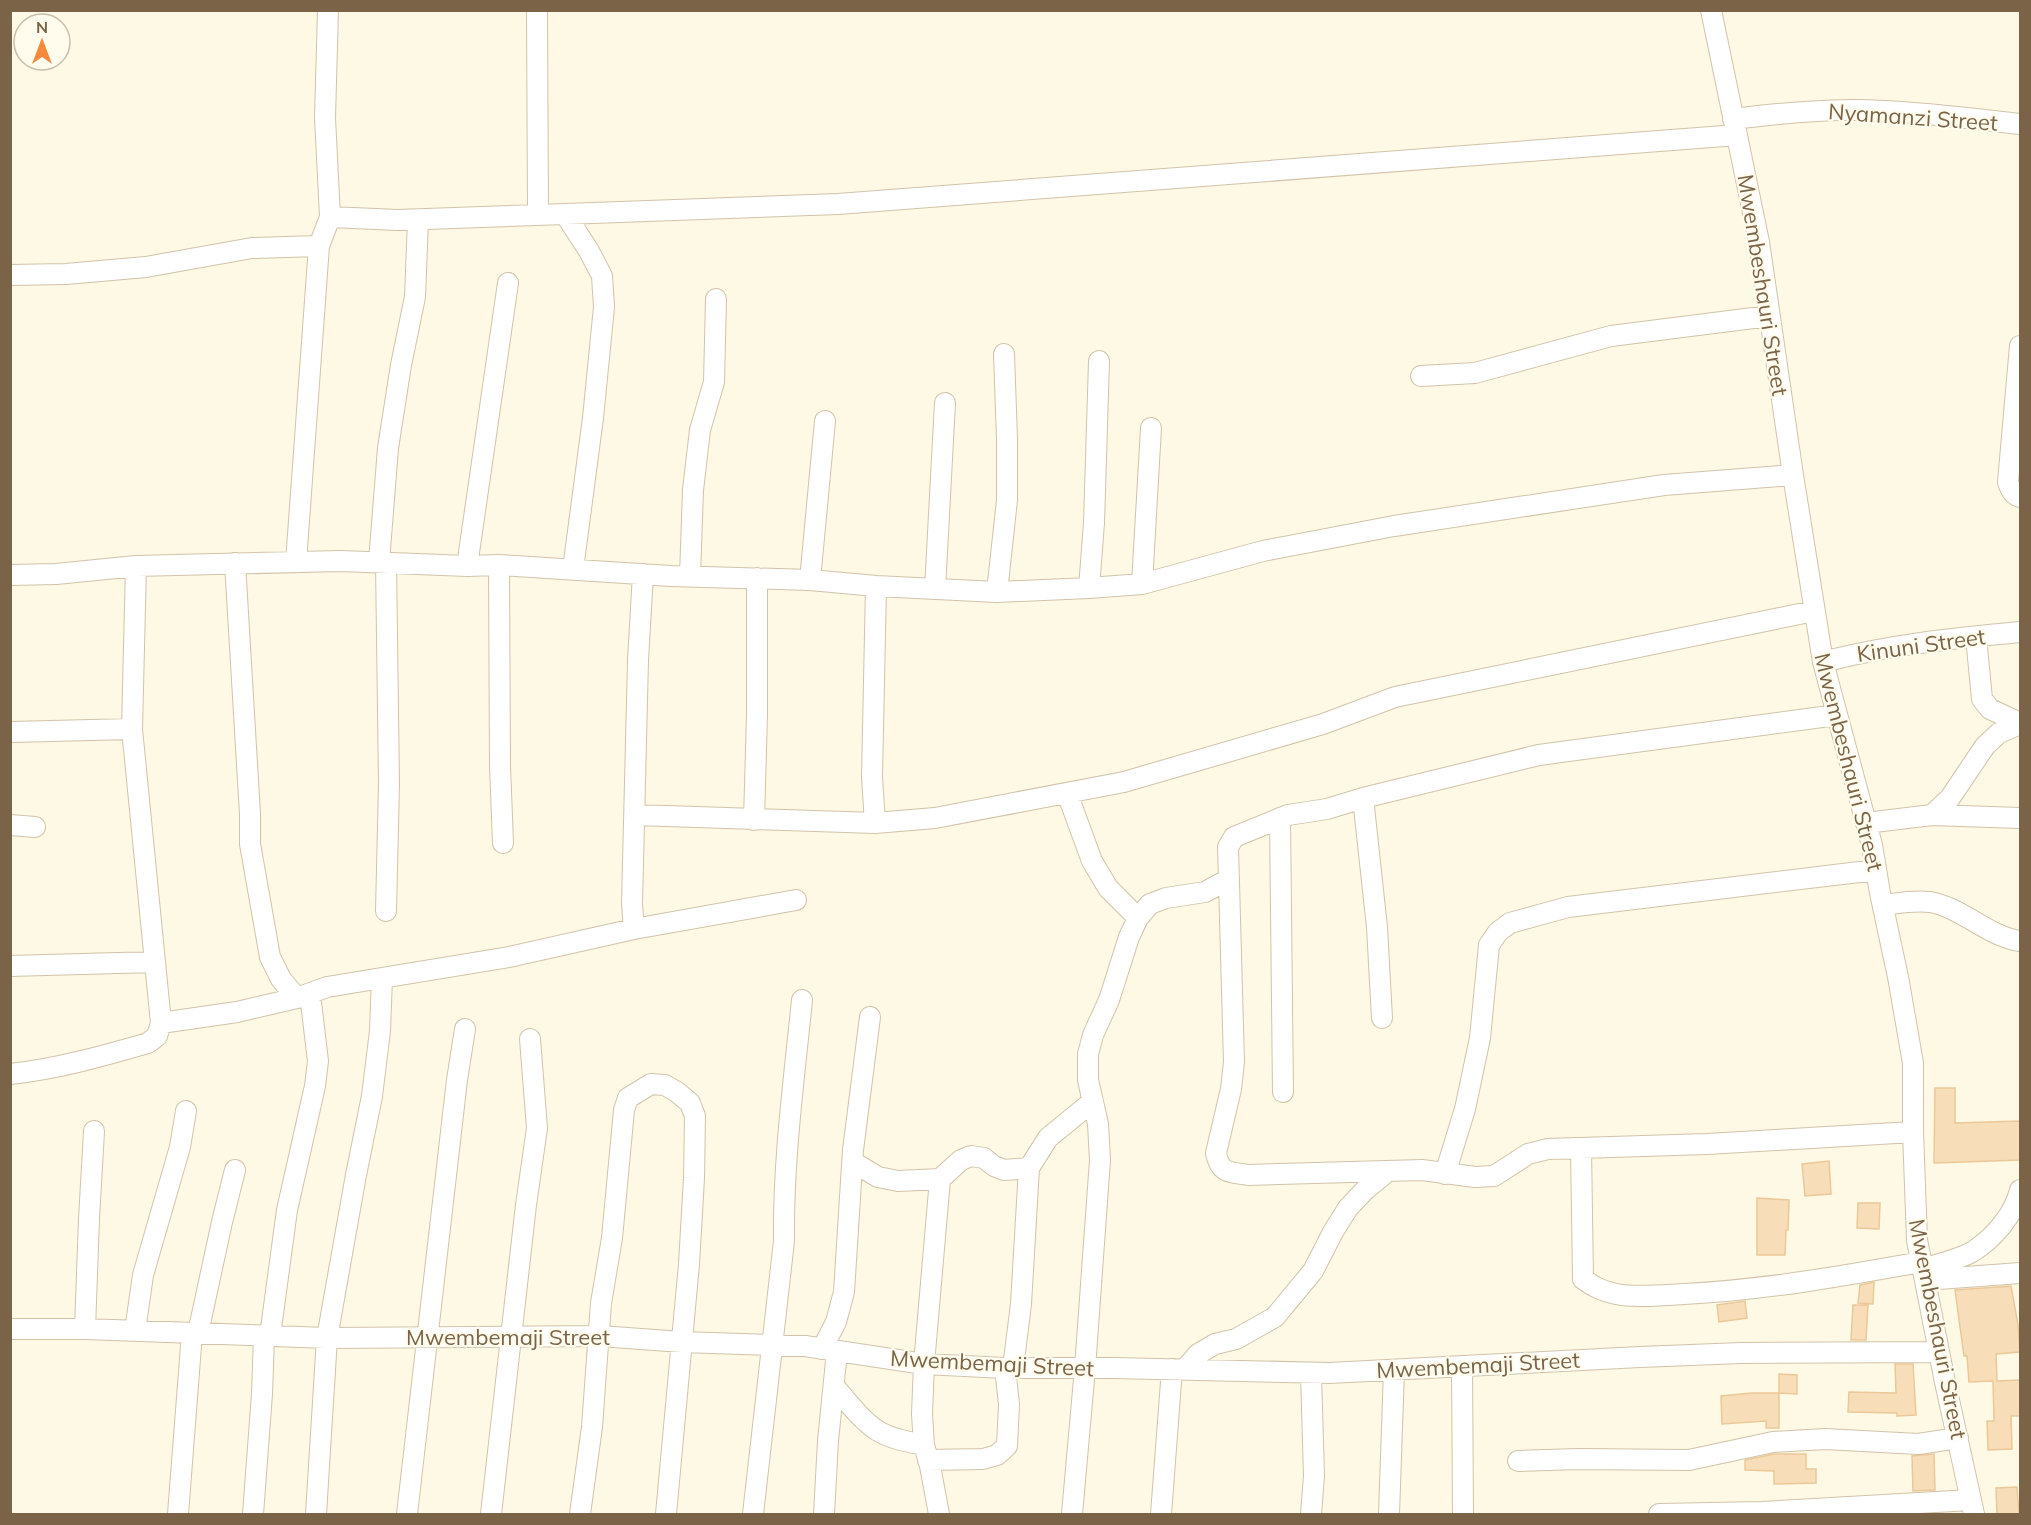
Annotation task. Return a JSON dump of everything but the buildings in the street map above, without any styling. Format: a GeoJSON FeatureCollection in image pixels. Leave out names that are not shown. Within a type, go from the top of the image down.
{"type":"FeatureCollection","features":[{"type":"Feature","properties":{"kind":"street"},"geometry":{"type":"LineString","coordinates":[[296,562],[319,246],[330,217],[325,118],[328,10]]}},
{"type":"Feature","properties":{"kind":"street"},"geometry":{"type":"LineString","coordinates":[[537,10],[538,214]]}},
{"type":"Feature","properties":{"kind":"street","name":"Mwembeshauri Street"},"geometry":{"type":"LineString","coordinates":[[1711,10],[1759,242],[1823,662],[1866,823],[1898,977],[1913,1063],[1912,1132],[1917,1240],[1973,1507]]}},
{"type":"Feature","properties":{"kind":"street","name":"Nyamanzi Street"},"geometry":{"type":"LineString","coordinates":[[330,217],[418,220],[827,204],[1735,127],[1816,111],[1881,110],[2020,124]]}},
{"type":"Feature","properties":{"kind":"street"},"geometry":{"type":"LineString","coordinates":[[565,214],[602,276],[604,307],[593,418],[573,568]]}},
{"type":"Feature","properties":{"kind":"street"},"geometry":{"type":"LineString","coordinates":[[386,910],[389,784],[383,562],[388,448],[401,365],[415,297],[418,220]]}},
{"type":"Feature","properties":{"kind":"street"},"geometry":{"type":"LineString","coordinates":[[10,275],[66,274],[146,267],[252,248],[319,246]]}},
{"type":"Feature","properties":{"kind":"street"},"geometry":{"type":"LineString","coordinates":[[467,566],[508,283]]}},
{"type":"Feature","properties":{"kind":"street"},"geometry":{"type":"LineString","coordinates":[[690,576],[693,490],[700,430],[714,382],[716,299]]}},
{"type":"Feature","properties":{"kind":"street"},"geometry":{"type":"LineString","coordinates":[[1421,376],[1475,373],[1611,336],[1769,316]]}},
{"type":"Feature","properties":{"kind":"street"},"geometry":{"type":"LineString","coordinates":[[2020,346],[2008,482],[2011,490],[2020,497]]}},
{"type":"Feature","properties":{"kind":"street"},"geometry":{"type":"LineString","coordinates":[[998,592],[1006,500],[1007,439],[1004,354]]}},
{"type":"Feature","properties":{"kind":"street"},"geometry":{"type":"LineString","coordinates":[[1089,588],[1094,524],[1100,361]]}},
{"type":"Feature","properties":{"kind":"street"},"geometry":{"type":"LineString","coordinates":[[934,589],[945,403]]}},
{"type":"Feature","properties":{"kind":"street"},"geometry":{"type":"LineString","coordinates":[[810,580],[825,421]]}},
{"type":"Feature","properties":{"kind":"street"},"geometry":{"type":"LineString","coordinates":[[1142,584],[1151,428]]}},
{"type":"Feature","properties":{"kind":"street"},"geometry":{"type":"LineString","coordinates":[[10,575],[235,563],[383,562],[573,568],[643,574],[810,580],[998,592],[1089,588],[1142,584],[1263,551],[1394,526],[1653,486],[1793,475]]}},
{"type":"Feature","properties":{"kind":"street"},"geometry":{"type":"LineString","coordinates":[[235,563],[250,844],[270,957],[281,979],[303,996],[318,1061],[315,1086],[287,1210],[267,1336],[253,1515]]}},
{"type":"Feature","properties":{"kind":"street"},"geometry":{"type":"LineString","coordinates":[[500,565],[503,843]]}},
{"type":"Feature","properties":{"kind":"street"},"geometry":{"type":"LineString","coordinates":[[10,1074],[79,1062],[148,1043],[157,1036],[161,1023],[132,729],[136,567]]}},
{"type":"Feature","properties":{"kind":"street"},"geometry":{"type":"LineString","coordinates":[[633,929],[638,660],[643,574]]}},
{"type":"Feature","properties":{"kind":"street"},"geometry":{"type":"LineString","coordinates":[[754,820],[757,578]]}},
{"type":"Feature","properties":{"kind":"street"},"geometry":{"type":"LineString","coordinates":[[875,823],[873,777],[876,586]]}},
{"type":"Feature","properties":{"kind":"street"},"geometry":{"type":"LineString","coordinates":[[636,815],[875,823],[935,818],[1124,782],[1323,724],[1395,697],[1814,611]]}},
{"type":"Feature","properties":{"kind":"street","name":"Kinuni Street"},"geometry":{"type":"LineString","coordinates":[[1823,662],[1877,650],[1946,639],[2020,632]]}},
{"type":"Feature","properties":{"kind":"street"},"geometry":{"type":"LineString","coordinates":[[1976,637],[1982,699],[1990,709],[2020,724]]}},
{"type":"Feature","properties":{"kind":"street"},"geometry":{"type":"LineString","coordinates":[[1837,714],[1539,755],[1327,809],[1280,818],[1234,837],[1228,847],[1234,1062],[1231,1089],[1216,1153],[1218,1164],[1226,1171],[1248,1175],[1422,1170],[1475,1177],[1494,1176],[1528,1155],[1548,1149],[1707,1144],[1912,1132]]}},
{"type":"Feature","properties":{"kind":"street"},"geometry":{"type":"LineString","coordinates":[[1932,815],[1950,798],[1985,746],[1999,733],[2020,724]]}},
{"type":"Feature","properties":{"kind":"street"},"geometry":{"type":"LineString","coordinates":[[10,732],[132,729]]}},
{"type":"Feature","properties":{"kind":"street"},"geometry":{"type":"LineString","coordinates":[[1067,793],[1092,861],[1108,888],[1138,918]]}},
{"type":"Feature","properties":{"kind":"street"},"geometry":{"type":"LineString","coordinates":[[1363,798],[1377,927],[1382,1018]]}},
{"type":"Feature","properties":{"kind":"street"},"geometry":{"type":"LineString","coordinates":[[1866,823],[1932,815],[2020,818]]}},
{"type":"Feature","properties":{"kind":"street"},"geometry":{"type":"LineString","coordinates":[[1280,818],[1283,1092]]}},
{"type":"Feature","properties":{"kind":"street"},"geometry":{"type":"LineString","coordinates":[[10,825],[35,827]]}},
{"type":"Feature","properties":{"kind":"street"},"geometry":{"type":"LineString","coordinates":[[1444,1174],[1465,1109],[1480,1038],[1489,945],[1498,932],[1510,923],[1568,907],[1876,870]]}},
{"type":"Feature","properties":{"kind":"street"},"geometry":{"type":"LineString","coordinates":[[1072,1515],[1100,1160],[1098,1124],[1088,1080],[1088,1054],[1093,1035],[1109,1000],[1129,937],[1138,918],[1150,904],[1166,898],[1205,892],[1229,879]]}},
{"type":"Feature","properties":{"kind":"street"},"geometry":{"type":"LineString","coordinates":[[161,1023],[237,1012],[303,996],[327,987],[508,957],[633,929],[796,900]]}},
{"type":"Feature","properties":{"kind":"street"},"geometry":{"type":"LineString","coordinates":[[1883,905],[1911,901],[1932,903],[1950,909],[1994,933],[2020,941]]}},
{"type":"Feature","properties":{"kind":"street"},"geometry":{"type":"LineString","coordinates":[[10,966],[155,962]]}},
{"type":"Feature","properties":{"kind":"street"},"geometry":{"type":"LineString","coordinates":[[316,1515],[327,1338],[372,1096],[380,1031],[382,978]]}},
{"type":"Feature","properties":{"kind":"street"},"geometry":{"type":"LineString","coordinates":[[753,1515],[784,1241],[783,1196],[802,1000]]}},
{"type":"Feature","properties":{"kind":"street"},"geometry":{"type":"LineString","coordinates":[[824,1515],[834,1386],[830,1350],[844,1292],[852,1162],[870,1017]]}},
{"type":"Feature","properties":{"kind":"street"},"geometry":{"type":"LineString","coordinates":[[407,1515],[457,1080],[465,1029]]}},
{"type":"Feature","properties":{"kind":"street"},"geometry":{"type":"LineString","coordinates":[[491,1515],[526,1205],[537,1128],[530,1039]]}},
{"type":"Feature","properties":{"kind":"street"},"geometry":{"type":"LineString","coordinates":[[580,1515],[592,1426],[601,1303],[612,1238],[624,1110],[628,1098],[651,1084],[665,1084],[677,1092],[690,1103],[695,1116],[694,1189],[666,1515]]}},
{"type":"Feature","properties":{"kind":"street"},"geometry":{"type":"LineString","coordinates":[[834,1386],[878,1431],[926,1453],[983,1459],[997,1455],[1006,1446],[1009,1368],[1021,1304],[1029,1168],[1048,1137],[1093,1101]]}},
{"type":"Feature","properties":{"kind":"street"},"geometry":{"type":"LineString","coordinates":[[135,1331],[143,1275],[180,1147],[186,1111]]}},
{"type":"Feature","properties":{"kind":"street"},"geometry":{"type":"LineString","coordinates":[[85,1329],[94,1131]]}},
{"type":"Feature","properties":{"kind":"street"},"geometry":{"type":"LineString","coordinates":[[1581,1148],[1583,1278],[1595,1289],[1618,1295],[1664,1295],[1736,1291],[1868,1272],[1923,1270],[2020,1273]]}},
{"type":"Feature","properties":{"kind":"street"},"geometry":{"type":"LineString","coordinates":[[852,1162],[878,1177],[898,1181],[940,1179],[956,1164],[971,1156],[984,1158],[994,1166],[1005,1170],[1029,1168]]}},
{"type":"Feature","properties":{"kind":"street"},"geometry":{"type":"LineString","coordinates":[[178,1515],[195,1333],[236,1170]]}},
{"type":"Feature","properties":{"kind":"street"},"geometry":{"type":"LineString","coordinates":[[1161,1515],[1178,1369],[1215,1344],[1236,1339],[1275,1317],[1312,1271],[1348,1208],[1388,1171]]}},
{"type":"Feature","properties":{"kind":"street"},"geometry":{"type":"LineString","coordinates":[[939,1515],[926,1453],[922,1414],[924,1364],[940,1179]]}},
{"type":"Feature","properties":{"kind":"street"},"geometry":{"type":"LineString","coordinates":[[1923,1270],[1970,1253],[1989,1240],[2013,1208],[2020,1190]]}},
{"type":"Feature","properties":{"kind":"street","name":"Mwembemaji Street"},"geometry":{"type":"LineString","coordinates":[[10,1329],[85,1329],[327,1338],[600,1336],[830,1350],[924,1364],[1009,1368],[1311,1373],[1730,1354],[1939,1352]]}},
{"type":"Feature","properties":{"kind":"street"},"geometry":{"type":"LineString","coordinates":[[1462,1366],[1463,1515]]}},
{"type":"Feature","properties":{"kind":"street"},"geometry":{"type":"LineString","coordinates":[[1389,1515],[1394,1370]]}},
{"type":"Feature","properties":{"kind":"street"},"geometry":{"type":"LineString","coordinates":[[1311,1373],[1314,1476],[1311,1515]]}},
{"type":"Feature","properties":{"kind":"street"},"geometry":{"type":"LineString","coordinates":[[1518,1461],[1689,1460],[1784,1441],[1825,1439],[1918,1443],[1958,1438]]}},
{"type":"Feature","properties":{"kind":"street"},"geometry":{"type":"LineString","coordinates":[[1659,1515],[1973,1507]]}}]}
